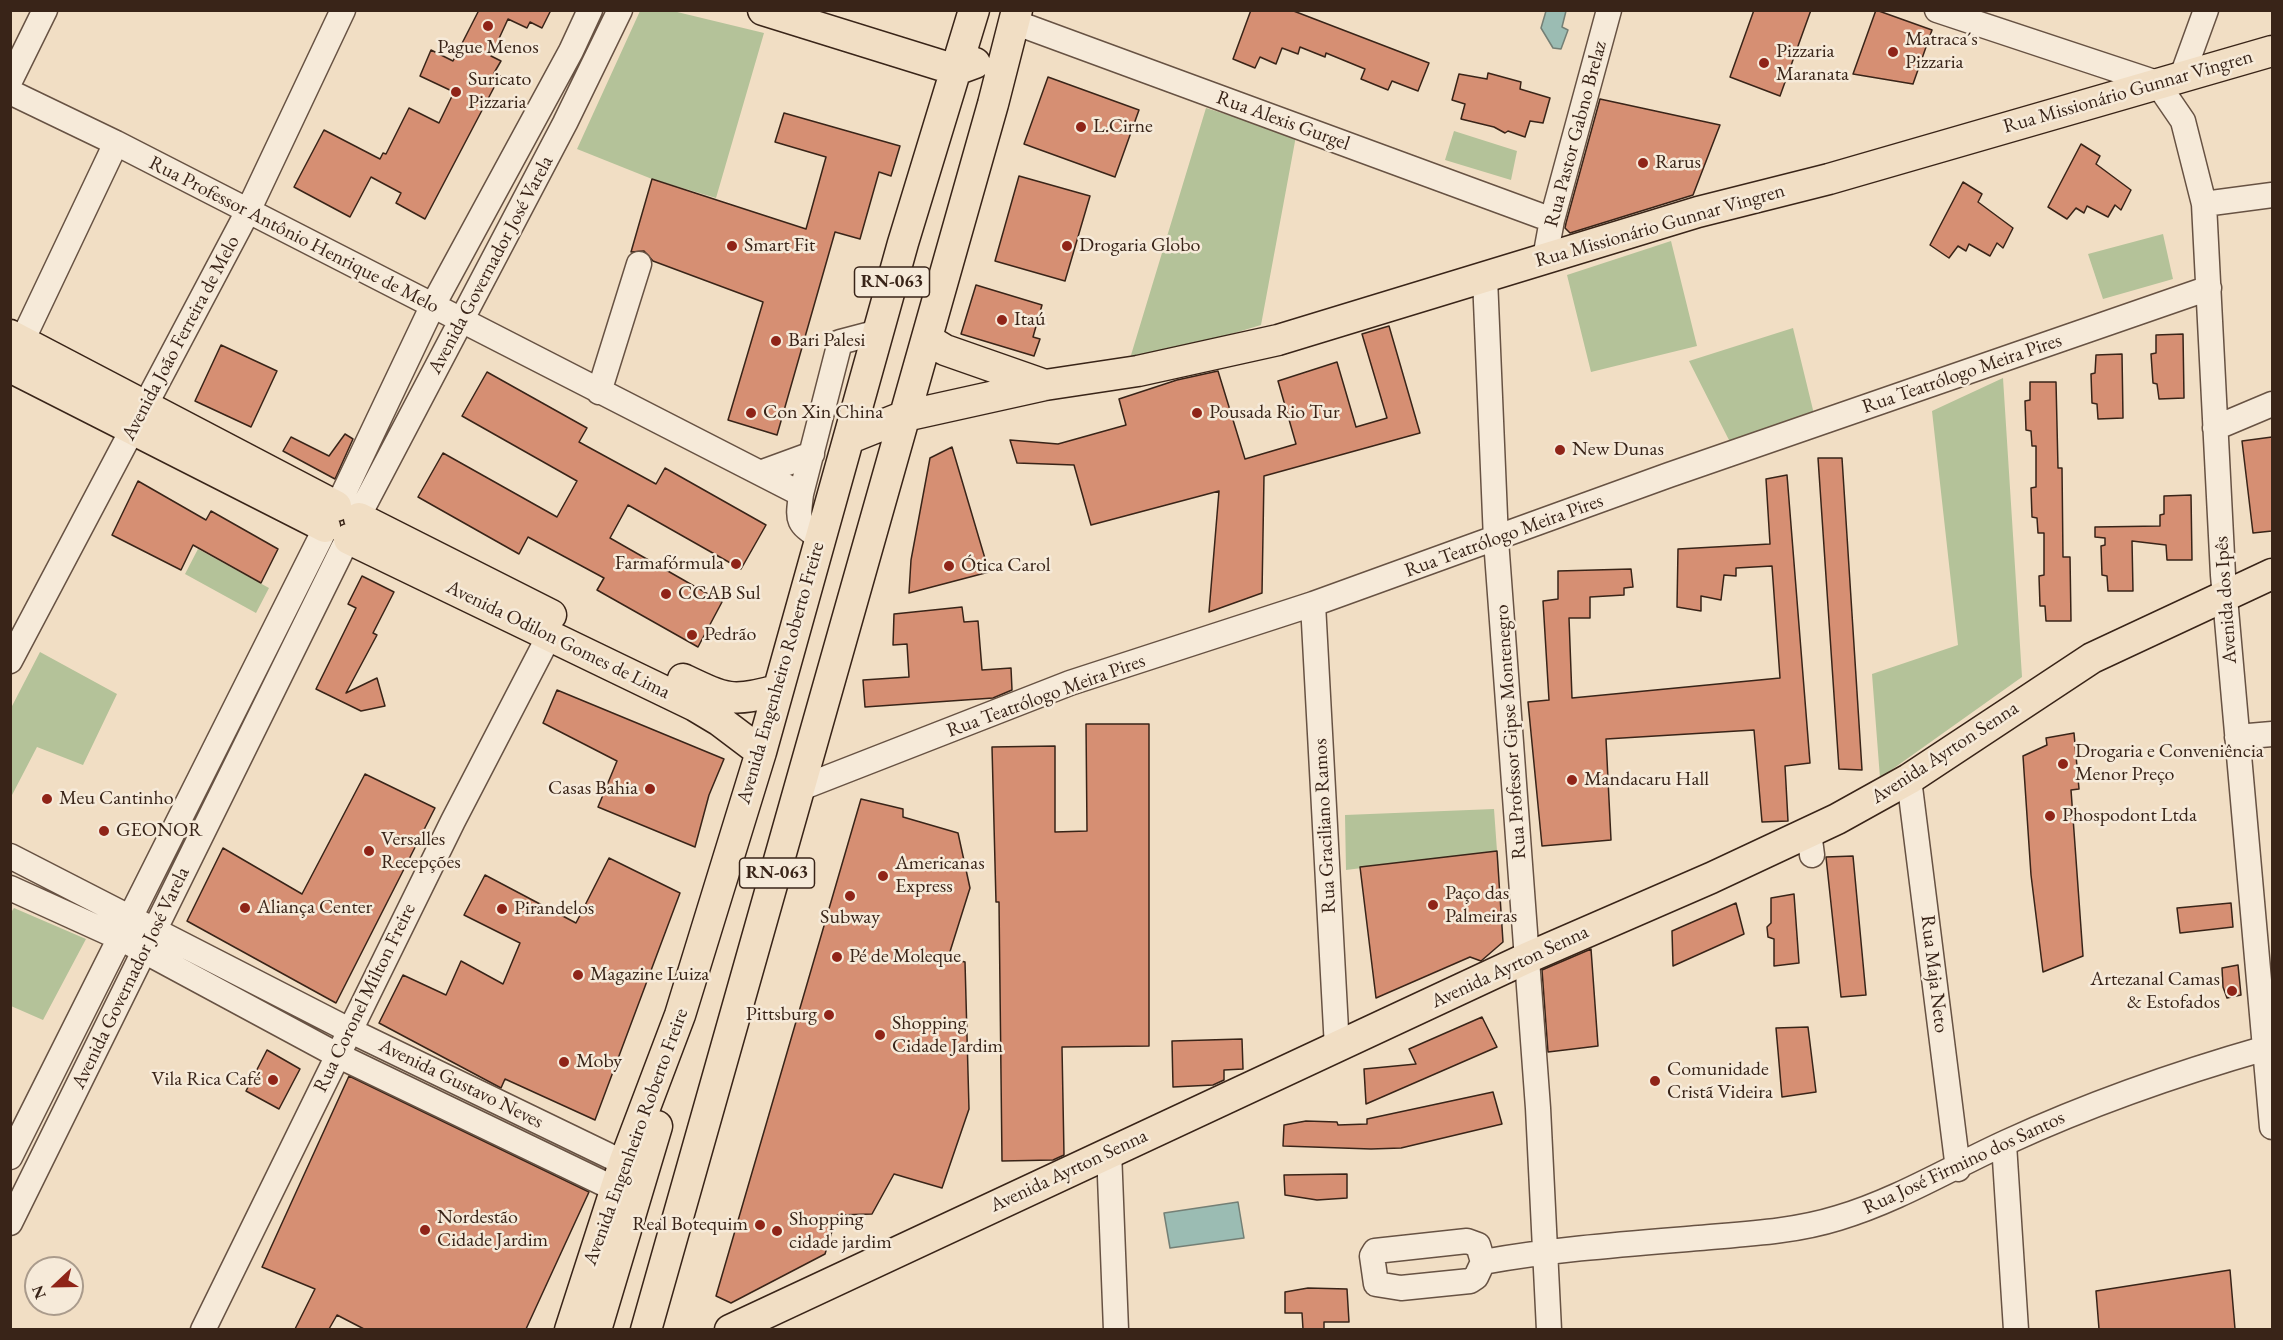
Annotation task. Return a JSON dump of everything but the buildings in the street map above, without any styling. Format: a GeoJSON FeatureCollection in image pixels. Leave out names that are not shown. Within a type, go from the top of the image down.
{"type":"FeatureCollection","features":[{"type":"Feature","properties":{"kind":"main road"},"geometry":{"type":"LineString","coordinates":[[763,10],[956,70],[1006,51]]}},
{"type":"Feature","properties":{"kind":"main road","name":"Avenida Engenheiro Roberto Freire"},"geometry":{"type":"LineString","coordinates":[[570,1329],[620,1176],[681,1015],[761,752],[819,537],[850,438],[878,332],[974,10]]}},
{"type":"Feature","properties":{"kind":"main road","name":"RN-063"},"geometry":{"type":"LineString","coordinates":[[646,1329],[801,788],[1015,16]]}},
{"type":"Feature","properties":{"kind":"main road","name":"Rua Missionário Gunnar Vingren"},"geometry":{"type":"LineString","coordinates":[[850,438],[905,416],[1045,385],[1110,377],[1278,340],[1754,197],[1829,179],[2272,51]]}},
{"type":"Feature","properties":{"kind":"main road","name":"Rua Missionário Gunnar Vingren"},"geometry":{"type":"LineString","coordinates":[[927,339],[945,350],[1045,385]]}},
{"type":"Feature","properties":{"kind":"main road","name":"Avenida Odilon Gomes de Lima"},"geometry":{"type":"LineString","coordinates":[[14,348],[139,418],[342,523],[549,636],[695,706],[720,721],[761,752]]}},
{"type":"Feature","properties":{"kind":"main road","name":"Avenida Odilon Gomes de Lima"},"geometry":{"type":"LineString","coordinates":[[342,523],[716,695],[744,698],[777,690]]}},
{"type":"Feature","properties":{"kind":"main road","name":"Avenida Ayrton Senna"},"geometry":{"type":"LineString","coordinates":[[730,1329],[1527,958],[1810,843],[2092,658],[2272,574]]}},
{"type":"Feature","properties":{"kind":"main road"},"geometry":{"type":"LineString","coordinates":[[597,1329],[673,1074],[681,1015]]}},
{"type":"Feature","properties":{"kind":"street"},"geometry":{"type":"LineString","coordinates":[[10,81],[45,10]]}},
{"type":"Feature","properties":{"kind":"street","name":"Avenida João Ferreira de Melo"},"geometry":{"type":"LineString","coordinates":[[10,662],[20,617],[139,418],[248,211],[343,10]]}},
{"type":"Feature","properties":{"kind":"street","name":"Avenida Governador José Varela"},"geometry":{"type":"LineString","coordinates":[[10,1223],[155,930],[342,523],[432,307],[571,51],[590,10]]}},
{"type":"Feature","properties":{"kind":"street","name":"Avenida Governador José Varela"},"geometry":{"type":"LineString","coordinates":[[10,1156],[131,917],[342,523],[461,322],[596,63],[620,10]]}},
{"type":"Feature","properties":{"kind":"street","name":"Rua Pastor Gabno Brelaz"},"geometry":{"type":"LineString","coordinates":[[1545,258],[1552,220],[1609,10]]}},
{"type":"Feature","properties":{"kind":"street"},"geometry":{"type":"LineString","coordinates":[[1937,10],[2071,55],[2169,80],[2206,10]]}},
{"type":"Feature","properties":{"kind":"street","name":"Rua Alexis Gurgel"},"geometry":{"type":"LineString","coordinates":[[1015,16],[1552,220]]}},
{"type":"Feature","properties":{"kind":"street"},"geometry":{"type":"LineString","coordinates":[[571,51],[596,63]]}},
{"type":"Feature","properties":{"kind":"street"},"geometry":{"type":"LineString","coordinates":[[2071,55],[2085,65],[2092,79],[2092,94],[2086,103]]}},
{"type":"Feature","properties":{"kind":"street","name":"Avenida dos Ipês"},"geometry":{"type":"LineString","coordinates":[[2169,80],[2183,122],[2204,204],[2225,594],[2272,1126]]}},
{"type":"Feature","properties":{"kind":"street","name":"Rua Professor Antônio Henrique de Melo"},"geometry":{"type":"LineString","coordinates":[[10,92],[116,143],[461,322],[801,494]]}},
{"type":"Feature","properties":{"kind":"street"},"geometry":{"type":"LineString","coordinates":[[14,348],[116,143]]}},
{"type":"Feature","properties":{"kind":"street"},"geometry":{"type":"LineString","coordinates":[[2204,204],[2272,195]]}},
{"type":"Feature","properties":{"kind":"street"},"geometry":{"type":"LineString","coordinates":[[599,392],[639,264]]}},
{"type":"Feature","properties":{"kind":"street","name":"Rua Professor Gipse Montenegro"},"geometry":{"type":"LineString","coordinates":[[1485,278],[1496,540],[1527,958],[1549,1329]]}},
{"type":"Feature","properties":{"kind":"street","name":"Rua Teatrólogo Meira Pires"},"geometry":{"type":"LineString","coordinates":[[801,788],[1070,683],[1313,604],[1496,540],[1669,475],[2209,288]]}},
{"type":"Feature","properties":{"kind":"street"},"geometry":{"type":"LineString","coordinates":[[819,537],[802,526],[799,517],[801,494],[840,342],[878,332]]}},
{"type":"Feature","properties":{"kind":"street"},"geometry":{"type":"LineString","coordinates":[[2215,429],[2272,404]]}},
{"type":"Feature","properties":{"kind":"street"},"geometry":{"type":"LineString","coordinates":[[760,473],[812,454]]}},
{"type":"Feature","properties":{"kind":"street","name":"Rua Graciliano Ramos"},"geometry":{"type":"LineString","coordinates":[[1313,604],[1337,1048]]}},
{"type":"Feature","properties":{"kind":"street","name":"Rua Coronel Milton Freire"},"geometry":{"type":"LineString","coordinates":[[203,1329],[453,820],[549,636]]}},
{"type":"Feature","properties":{"kind":"street"},"geometry":{"type":"LineString","coordinates":[[2237,738],[2272,734]]}},
{"type":"Feature","properties":{"kind":"street","name":"Rua Maja Neto"},"geometry":{"type":"LineString","coordinates":[[1910,779],[1958,1169]]}},
{"type":"Feature","properties":{"kind":"street","name":"Avenida Gustavo Neves"},"geometry":{"type":"LineString","coordinates":[[10,856],[487,1097],[620,1176]]}},
{"type":"Feature","properties":{"kind":"street","name":"Avenida Gustavo Neves"},"geometry":{"type":"LineString","coordinates":[[10,888],[120,938],[336,1055],[476,1124],[620,1176]]}},
{"type":"Feature","properties":{"kind":"street","name":"Rua José Firmino dos Santos"},"geometry":{"type":"LineString","coordinates":[[1483,1262],[1546,1251],[1797,1227],[1872,1207],[2105,1099],[2177,1073],[2266,1048]]}},
{"type":"Feature","properties":{"kind":"street"},"geometry":{"type":"LineString","coordinates":[[476,1124],[487,1097]]}},
{"type":"Feature","properties":{"kind":"street"},"geometry":{"type":"LineString","coordinates":[[2004,1144],[2016,1329]]}},
{"type":"Feature","properties":{"kind":"street"},"geometry":{"type":"LineString","coordinates":[[1109,1151],[1116,1329]]}},
{"type":"Feature","properties":{"kind":"green space"},"geometry":{"type":"Polygon","coordinates":[[[640,11],[673,11],[764,33],[716,198],[652,179],[577,149],[640,11]]]}},
{"type":"Feature","properties":{"kind":"green space"},"geometry":{"type":"Polygon","coordinates":[[[1206,108],[1296,136],[1261,325],[1128,365],[1206,108]]]}},
{"type":"Feature","properties":{"kind":"green space"},"geometry":{"type":"Polygon","coordinates":[[[1454,131],[1517,151],[1511,180],[1445,160],[1454,131]]]}},
{"type":"Feature","properties":{"kind":"green space"},"geometry":{"type":"Polygon","coordinates":[[[2163,234],[2173,279],[2103,299],[2088,254],[2163,234]]]}},
{"type":"Feature","properties":{"kind":"green space"},"geometry":{"type":"Polygon","coordinates":[[[1671,241],[1697,346],[1591,372],[1567,275],[1671,241]]]}},
{"type":"Feature","properties":{"kind":"green space"},"geometry":{"type":"Polygon","coordinates":[[[1793,328],[1814,414],[1730,442],[1689,361],[1793,328]]]}},
{"type":"Feature","properties":{"kind":"green space"},"geometry":{"type":"Polygon","coordinates":[[[2003,378],[2022,677],[1880,778],[1872,674],[1958,645],[1932,411],[2003,378]]]}},
{"type":"Feature","properties":{"kind":"green space"},"geometry":{"type":"Polygon","coordinates":[[[198,549],[269,588],[256,613],[185,574],[198,549]]]}},
{"type":"Feature","properties":{"kind":"green space"},"geometry":{"type":"Polygon","coordinates":[[[40,652],[117,694],[83,765],[37,747],[11,797],[11,708],[40,652]]]}},
{"type":"Feature","properties":{"kind":"green space"},"geometry":{"type":"Polygon","coordinates":[[[1494,809],[1497,851],[1346,870],[1345,815],[1494,809]]]}},
{"type":"Feature","properties":{"kind":"green space"},"geometry":{"type":"Polygon","coordinates":[[[14,908],[86,939],[43,1020],[11,1006],[10,914],[14,908]]]}},
{"type":"Feature","properties":{"kind":"water"},"geometry":{"type":"Polygon","coordinates":[[[1546,11],[1566,11],[1562,27],[1568,30],[1561,49],[1553,48],[1541,28],[1546,11]]]}},
{"type":"Feature","properties":{"kind":"water"},"geometry":{"type":"Polygon","coordinates":[[[1238,1202],[1244,1238],[1170,1248],[1164,1213],[1238,1202]]]}},
{"type":"Feature","properties":{"kind":"place","name":"Pague Menos"},"geometry":{"type":"Point","coordinates":[488,26]}},
{"type":"Feature","properties":{"kind":"place","name":"Matraca´s Pizzaria"},"geometry":{"type":"Point","coordinates":[1893,52]}},
{"type":"Feature","properties":{"kind":"place","name":"Pizzaria Maranata"},"geometry":{"type":"Point","coordinates":[1764,63]}},
{"type":"Feature","properties":{"kind":"place","name":"Suricato Pizzaria"},"geometry":{"type":"Point","coordinates":[456,92]}},
{"type":"Feature","properties":{"kind":"place","name":"L.Cirne"},"geometry":{"type":"Point","coordinates":[1081,127]}},
{"type":"Feature","properties":{"kind":"place","name":"Rarus"},"geometry":{"type":"Point","coordinates":[1643,163]}},
{"type":"Feature","properties":{"kind":"place","name":"Smart Fit"},"geometry":{"type":"Point","coordinates":[732,246]}},
{"type":"Feature","properties":{"kind":"place","name":"Drogaria Globo"},"geometry":{"type":"Point","coordinates":[1067,246]}},
{"type":"Feature","properties":{"kind":"place","name":"Itaú"},"geometry":{"type":"Point","coordinates":[1002,320]}},
{"type":"Feature","properties":{"kind":"place","name":"Bari Palesi"},"geometry":{"type":"Point","coordinates":[776,341]}},
{"type":"Feature","properties":{"kind":"place","name":"Con Xin China"},"geometry":{"type":"Point","coordinates":[751,413]}},
{"type":"Feature","properties":{"kind":"place","name":"Pousada Rio Tur"},"geometry":{"type":"Point","coordinates":[1197,413]}},
{"type":"Feature","properties":{"kind":"place","name":"New Dunas"},"geometry":{"type":"Point","coordinates":[1560,450]}},
{"type":"Feature","properties":{"kind":"place","name":"Farmafórmula"},"geometry":{"type":"Point","coordinates":[736,564]}},
{"type":"Feature","properties":{"kind":"place","name":"Ótica Carol"},"geometry":{"type":"Point","coordinates":[949,566]}},
{"type":"Feature","properties":{"kind":"place","name":"CCAB Sul"},"geometry":{"type":"Point","coordinates":[666,594]}},
{"type":"Feature","properties":{"kind":"place","name":"Pedrão"},"geometry":{"type":"Point","coordinates":[692,635]}},
{"type":"Feature","properties":{"kind":"place","name":"Drogaria e Conveniência Menor Preço"},"geometry":{"type":"Point","coordinates":[2063,764]}},
{"type":"Feature","properties":{"kind":"place","name":"Mandacaru Hall"},"geometry":{"type":"Point","coordinates":[1572,780]}},
{"type":"Feature","properties":{"kind":"place","name":"Casas Bahia"},"geometry":{"type":"Point","coordinates":[650,789]}},
{"type":"Feature","properties":{"kind":"place","name":"Meu Cantinho"},"geometry":{"type":"Point","coordinates":[47,799]}},
{"type":"Feature","properties":{"kind":"place","name":"Phospodont Ltda"},"geometry":{"type":"Point","coordinates":[2050,816]}},
{"type":"Feature","properties":{"kind":"place","name":"GEONOR"},"geometry":{"type":"Point","coordinates":[104,831]}},
{"type":"Feature","properties":{"kind":"place","name":"Versalles Recepções"},"geometry":{"type":"Point","coordinates":[369,851]}},
{"type":"Feature","properties":{"kind":"place","name":"Americanas Express"},"geometry":{"type":"Point","coordinates":[883,876]}},
{"type":"Feature","properties":{"kind":"place","name":"Subway"},"geometry":{"type":"Point","coordinates":[850,896]}},
{"type":"Feature","properties":{"kind":"place","name":"Paço das Palmeiras"},"geometry":{"type":"Point","coordinates":[1433,905]}},
{"type":"Feature","properties":{"kind":"place","name":"Aliança Center"},"geometry":{"type":"Point","coordinates":[245,908]}},
{"type":"Feature","properties":{"kind":"place","name":"Pirandelos"},"geometry":{"type":"Point","coordinates":[502,909]}},
{"type":"Feature","properties":{"kind":"place","name":"Pé de Moleque"},"geometry":{"type":"Point","coordinates":[837,957]}},
{"type":"Feature","properties":{"kind":"place","name":"Magazine Luiza"},"geometry":{"type":"Point","coordinates":[578,975]}},
{"type":"Feature","properties":{"kind":"place","name":"Artezanal Camas & Estofados"},"geometry":{"type":"Point","coordinates":[2232,991]}},
{"type":"Feature","properties":{"kind":"place","name":"Pittsburg"},"geometry":{"type":"Point","coordinates":[829,1015]}},
{"type":"Feature","properties":{"kind":"place","name":"Shopping Cidade Jardim"},"geometry":{"type":"Point","coordinates":[880,1035]}},
{"type":"Feature","properties":{"kind":"place","name":"Moby"},"geometry":{"type":"Point","coordinates":[564,1062]}},
{"type":"Feature","properties":{"kind":"place","name":"Vila Rica Café"},"geometry":{"type":"Point","coordinates":[273,1080]}},
{"type":"Feature","properties":{"kind":"place","name":"Comunidade Cristã Videira"},"geometry":{"type":"Point","coordinates":[1655,1081]}},
{"type":"Feature","properties":{"kind":"place","name":"Real Botequim"},"geometry":{"type":"Point","coordinates":[760,1225]}},
{"type":"Feature","properties":{"kind":"place","name":"Nordestão Cidade Jardim"},"geometry":{"type":"Point","coordinates":[425,1230]}},
{"type":"Feature","properties":{"kind":"place","name":"Shopping cidade jardim"},"geometry":{"type":"Point","coordinates":[777,1231]}}]}
